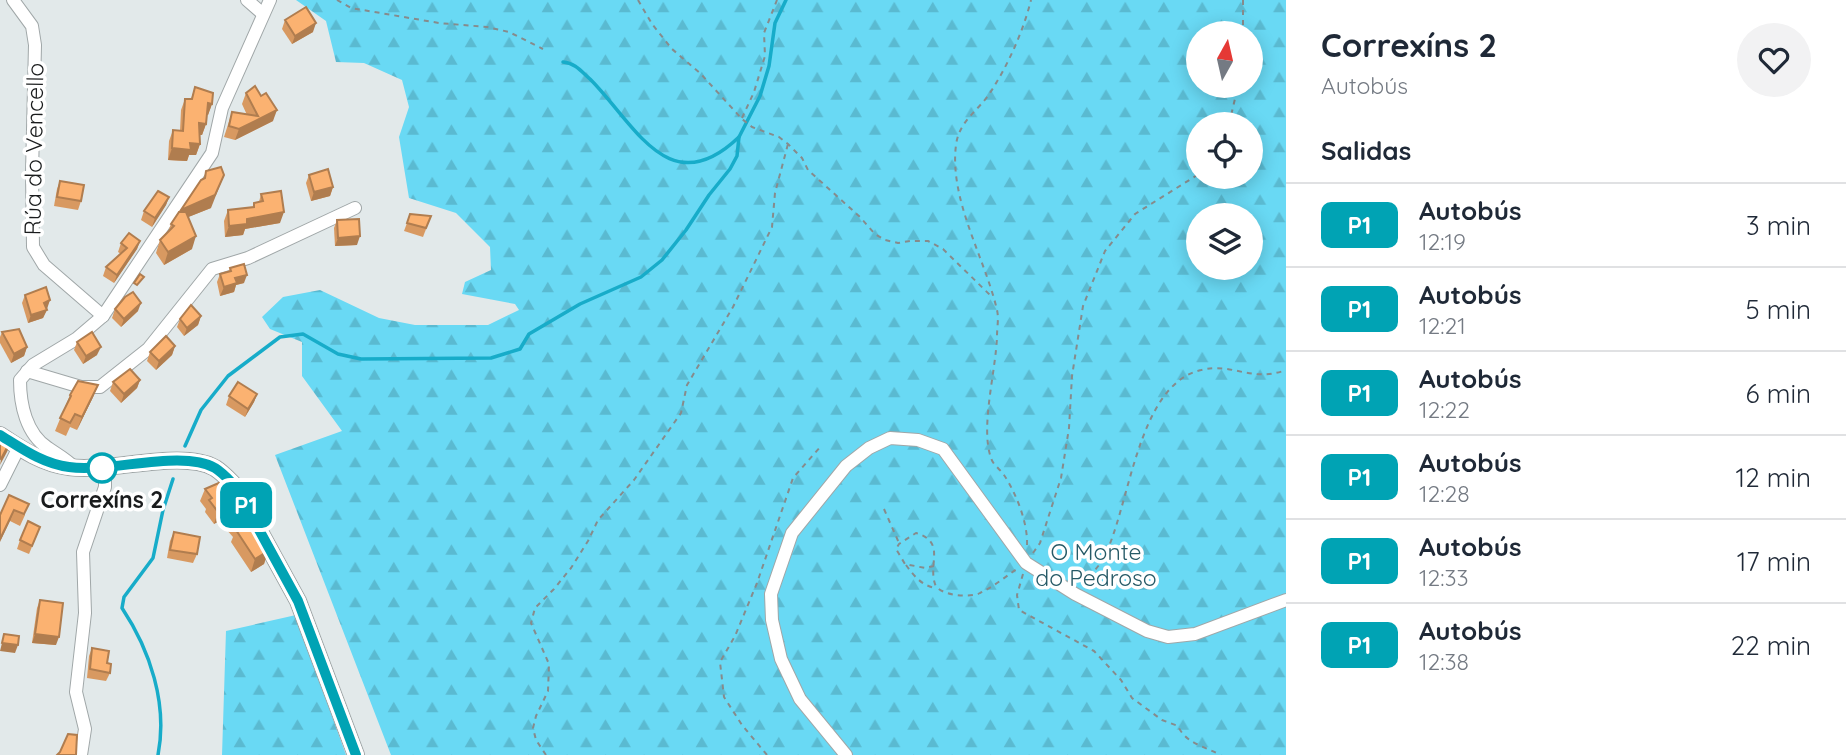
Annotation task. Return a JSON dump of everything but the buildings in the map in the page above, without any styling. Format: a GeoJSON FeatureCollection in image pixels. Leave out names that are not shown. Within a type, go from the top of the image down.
{"type":"FeatureCollection","features":[{"type":"Feature","properties":{"kind":"street","name":"Rúa do Vencello"},"geometry":{"type":"LineString","coordinates":[[13,0],[32,26],[35,45],[33,247],[44,265],[103,316]]}},
{"type":"Feature","properties":{"kind":"street"},"geometry":{"type":"LineString","coordinates":[[247,0],[262,15]]}},
{"type":"Feature","properties":{"kind":"street"},"geometry":{"type":"LineString","coordinates":[[75,468],[65,458],[46,447],[30,429],[20,398],[20,380],[33,365],[76,339],[103,316],[212,153],[222,108],[270,0]]}},
{"type":"Feature","properties":{"kind":"street"},"geometry":{"type":"LineString","coordinates":[[27,371],[81,387],[100,387],[148,349],[212,269],[248,258],[355,208]]}},
{"type":"Feature","properties":{"kind":"street"},"geometry":{"type":"LineString","coordinates":[[0,435],[46,462],[75,468],[105,468],[185,461],[213,467],[235,486],[298,601],[356,755]]}},
{"type":"Feature","properties":{"kind":"street"},"geometry":{"type":"LineString","coordinates":[[846,755],[800,699],[781,659],[772,620],[771,594],[792,533],[846,466],[869,448],[890,438],[918,440],[943,449],[1026,563],[1075,594],[1147,631],[1168,637],[1195,634],[1286,600]]}},
{"type":"Feature","properties":{"kind":"street"},"geometry":{"type":"LineString","coordinates":[[0,485],[19,447]]}},
{"type":"Feature","properties":{"kind":"street"},"geometry":{"type":"LineString","coordinates":[[81,755],[85,729],[76,692],[85,613],[83,552],[105,487],[105,468]]}},
{"type":"Feature","properties":{"kind":"path"},"geometry":{"type":"LineString","coordinates":[[337,0],[351,8],[439,23],[486,27],[509,33],[542,49]]}},
{"type":"Feature","properties":{"kind":"path"},"geometry":{"type":"LineString","coordinates":[[638,0],[652,24],[672,49],[700,73],[741,119],[789,144],[802,158],[808,170],[875,234],[898,243],[928,241],[943,249],[992,297]]}},
{"type":"Feature","properties":{"kind":"path"},"geometry":{"type":"LineString","coordinates":[[741,119],[754,92],[765,56],[764,33],[777,0]]}},
{"type":"Feature","properties":{"kind":"path"},"geometry":{"type":"LineString","coordinates":[[1031,0],[1008,64],[988,96],[965,120],[956,142],[955,167],[998,311],[996,357],[986,433],[991,461],[1004,475],[1019,507],[1027,535],[1026,563],[1017,595],[1019,610],[1094,652],[1121,680],[1132,698],[1143,707],[1161,720],[1178,726],[1181,734],[1194,743],[1220,755]]}},
{"type":"Feature","properties":{"kind":"path"},"geometry":{"type":"LineString","coordinates":[[1243,0],[1243,21]]}},
{"type":"Feature","properties":{"kind":"path"},"geometry":{"type":"LineString","coordinates":[[546,755],[536,740],[533,728],[548,691],[549,664],[531,623],[535,608],[571,568],[598,520],[634,480],[681,413],[687,385],[733,307],[772,227],[775,193],[789,144]]}},
{"type":"Feature","properties":{"kind":"path"},"geometry":{"type":"LineString","coordinates":[[937,589],[934,582],[934,551],[925,536],[916,533],[899,544],[896,549],[899,557],[916,579],[945,593],[977,595],[1026,563],[1040,543],[1061,478],[1083,306],[1105,251],[1135,214],[1186,181]]}},
{"type":"Feature","properties":{"kind":"path"},"geometry":{"type":"LineString","coordinates":[[1075,594],[1102,560],[1113,534],[1139,447],[1161,398],[1177,383],[1200,370],[1224,369],[1250,375],[1274,375],[1286,370]]}},
{"type":"Feature","properties":{"kind":"path"},"geometry":{"type":"LineString","coordinates":[[767,755],[741,725],[724,697],[720,662],[735,636],[757,583],[793,478],[822,445]]}},
{"type":"Feature","properties":{"kind":"path"},"geometry":{"type":"LineString","coordinates":[[884,509],[899,544]]}},
{"type":"Feature","properties":{"kind":"path"},"geometry":{"type":"LineString","coordinates":[[905,564],[925,568],[934,566]]}},
{"type":"Feature","properties":{"kind":"green space","name":"O Monte do Pedroso"},"geometry":{"type":"Polygon","coordinates":[[[296,0],[1286,0],[1286,755],[391,755],[275,455],[342,431],[302,376],[302,342],[270,329],[262,317],[283,297],[320,290],[379,318],[415,325],[488,325],[519,310],[515,304],[462,294],[465,282],[491,270],[490,247],[456,213],[409,198],[399,137],[409,107],[402,80],[364,63],[336,62],[326,21],[296,0]]]}},
{"type":"Feature","properties":{"kind":"green space"},"geometry":{"type":"Polygon","coordinates":[[[296,615],[346,755],[222,755],[226,631],[296,615]]]}},
{"type":"Feature","properties":{"kind":"waterway"},"geometry":{"type":"LineString","coordinates":[[185,446],[201,410],[228,376],[280,337],[303,334],[338,354],[361,359],[491,358],[520,349],[529,334],[580,304],[641,277],[662,260],[686,230],[737,156],[739,137],[760,96],[769,66],[775,23],[786,0]]}},
{"type":"Feature","properties":{"kind":"waterway"},"geometry":{"type":"LineString","coordinates":[[563,62],[581,70],[638,135],[655,150],[673,160],[693,163],[714,156],[739,137]]}},
{"type":"Feature","properties":{"kind":"waterway"},"geometry":{"type":"LineString","coordinates":[[158,755],[161,716],[154,678],[141,642],[122,608],[124,597],[153,558],[173,479]]}},
{"type":"Feature","properties":{"kind":"bus line","name":"P1"},"geometry":{"type":"LineString","coordinates":[[0,435],[46,462],[68,467],[105,468],[185,461],[213,467],[225,475],[235,486],[298,601],[356,755]]}},
{"type":"Feature","properties":{"kind":"place","name":"Correxíns 2"},"geometry":{"type":"Point","coordinates":[102,468]}}]}
